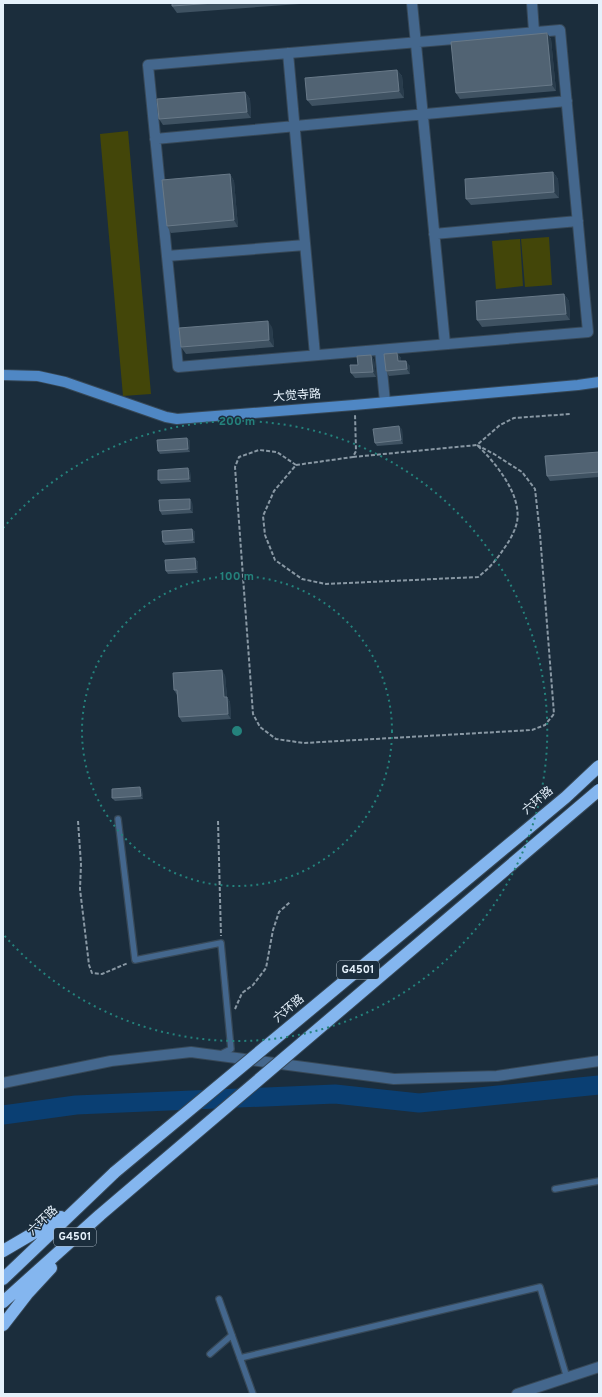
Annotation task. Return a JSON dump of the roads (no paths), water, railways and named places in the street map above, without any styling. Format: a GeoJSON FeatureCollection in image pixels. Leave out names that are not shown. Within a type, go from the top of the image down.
{"type":"FeatureCollection","features":[{"type":"Feature","properties":{"kind":"highway","name":"六环路"},"geometry":{"type":"LineString","coordinates":[[3,1279],[116,1172],[566,797],[599,766]]}},
{"type":"Feature","properties":{"kind":"highway","name":"G4501"},"geometry":{"type":"LineString","coordinates":[[3,1302],[100,1215],[599,790]]}},
{"type":"Feature","properties":{"kind":"highway"},"geometry":{"type":"LineString","coordinates":[[3,1251],[80,1206]]}},
{"type":"Feature","properties":{"kind":"highway"},"geometry":{"type":"LineString","coordinates":[[3,1325],[27,1294],[100,1215]]}},
{"type":"Feature","properties":{"kind":"main road","name":"大觉寺路"},"geometry":{"type":"LineString","coordinates":[[3,375],[38,376],[65,382],[166,417],[177,419],[354,405],[599,382]]}},
{"type":"Feature","properties":{"kind":"street"},"geometry":{"type":"LineString","coordinates":[[412,3],[445,344]]}},
{"type":"Feature","properties":{"kind":"street"},"geometry":{"type":"LineString","coordinates":[[532,3],[534,32]]}},
{"type":"Feature","properties":{"kind":"street"},"geometry":{"type":"LineString","coordinates":[[560,30],[588,332],[178,367],[148,65],[534,32],[560,30]]}},
{"type":"Feature","properties":{"kind":"street"},"geometry":{"type":"LineString","coordinates":[[288,53],[315,356]]}},
{"type":"Feature","properties":{"kind":"street"},"geometry":{"type":"LineString","coordinates":[[155,139],[567,101]]}},
{"type":"Feature","properties":{"kind":"street"},"geometry":{"type":"LineString","coordinates":[[434,234],[578,221]]}},
{"type":"Feature","properties":{"kind":"street"},"geometry":{"type":"LineString","coordinates":[[167,256],[305,245]]}},
{"type":"Feature","properties":{"kind":"street"},"geometry":{"type":"LineString","coordinates":[[380,350],[385,402]]}},
{"type":"Feature","properties":{"kind":"street"},"geometry":{"type":"LineString","coordinates":[[3,1083],[111,1061],[191,1052],[394,1079],[497,1076],[599,1060]]}},
{"type":"Feature","properties":{"kind":"street"},"geometry":{"type":"LineString","coordinates":[[517,1394],[599,1367]]}},
{"type":"Feature","properties":{"kind":"lane"},"geometry":{"type":"LineString","coordinates":[[118,819],[135,960],[221,943],[231,1048],[217,1056]]}},
{"type":"Feature","properties":{"kind":"lane"},"geometry":{"type":"LineString","coordinates":[[556,1189],[599,1181]]}},
{"type":"Feature","properties":{"kind":"lane"},"geometry":{"type":"LineString","coordinates":[[240,1358],[540,1287],[567,1378]]}},
{"type":"Feature","properties":{"kind":"lane"},"geometry":{"type":"LineString","coordinates":[[219,1299],[253,1394]]}},
{"type":"Feature","properties":{"kind":"lane"},"geometry":{"type":"LineString","coordinates":[[210,1354],[232,1335]]}},
{"type":"Feature","properties":{"kind":"waterway"},"geometry":{"type":"LineString","coordinates":[[3,1115],[76,1105],[335,1094],[419,1103],[599,1085]]}}]}
